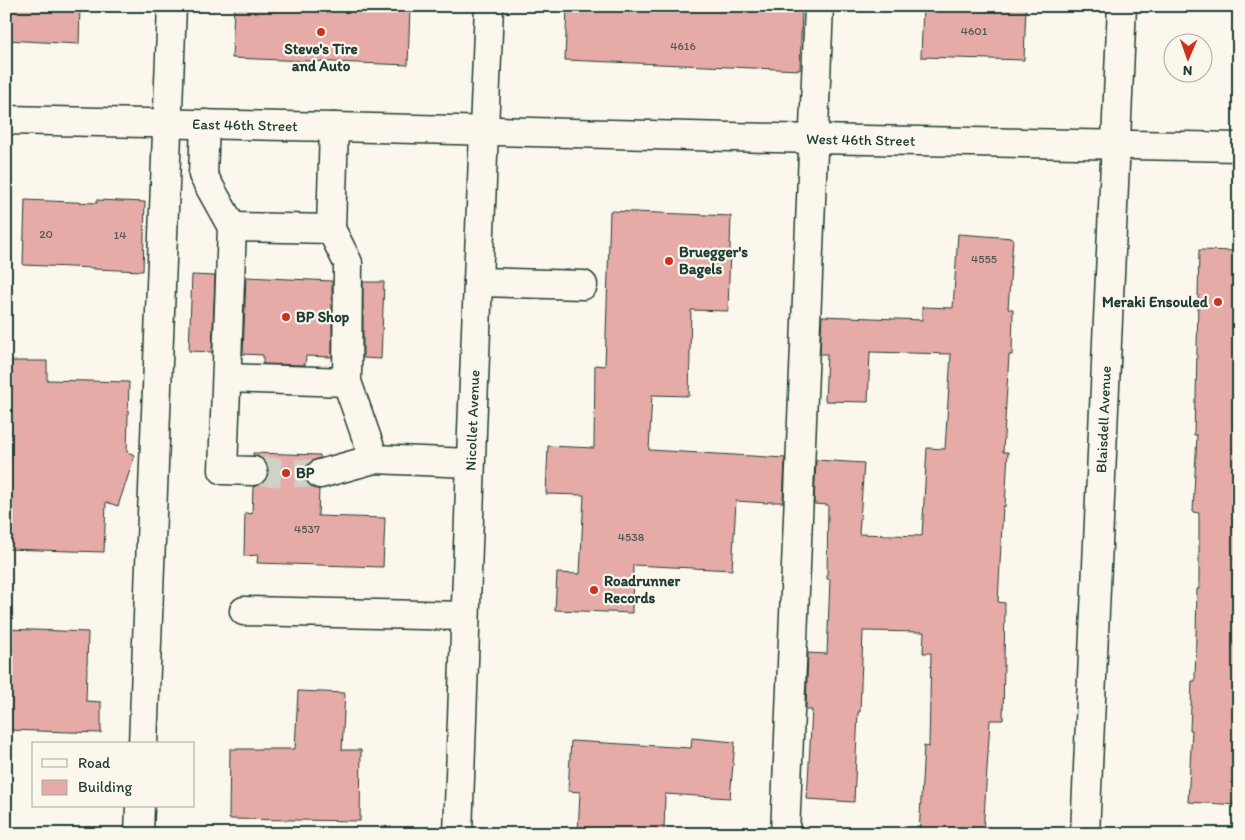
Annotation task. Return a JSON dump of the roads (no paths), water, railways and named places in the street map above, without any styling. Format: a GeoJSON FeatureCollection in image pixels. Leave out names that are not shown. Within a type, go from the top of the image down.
{"type":"FeatureCollection","features":[{"type":"Feature","properties":{"kind":"main road"},"geometry":{"type":"LineString","coordinates":[[143,742],[172,6]]}},
{"type":"Feature","properties":{"kind":"main road","name":"Nicollet Avenue"},"geometry":{"type":"LineString","coordinates":[[458,834],[470,463],[489,6]]}},
{"type":"Feature","properties":{"kind":"main road"},"geometry":{"type":"LineString","coordinates":[[785,834],[819,6]]}},
{"type":"Feature","properties":{"kind":"main road","name":"Blaisdell Avenue"},"geometry":{"type":"LineString","coordinates":[[1085,834],[1122,6]]}},
{"type":"Feature","properties":{"kind":"main road","name":"East 46th Street"},"geometry":{"type":"LineString","coordinates":[[6,120],[484,131]]}},
{"type":"Feature","properties":{"kind":"main road"},"geometry":{"type":"LineString","coordinates":[[205,124],[203,175],[232,227],[223,470],[253,471]]}},
{"type":"Feature","properties":{"kind":"main road"},"geometry":{"type":"LineString","coordinates":[[334,127],[330,229],[348,264],[347,382],[374,459]]}},
{"type":"Feature","properties":{"kind":"main road","name":"West 46th Street"},"geometry":{"type":"LineString","coordinates":[[484,131],[1239,147]]}},
{"type":"Feature","properties":{"kind":"main road"},"geometry":{"type":"LineString","coordinates":[[232,227],[330,229]]}},
{"type":"Feature","properties":{"kind":"main road"},"geometry":{"type":"LineString","coordinates":[[478,282],[583,285]]}},
{"type":"Feature","properties":{"kind":"main road"},"geometry":{"type":"LineString","coordinates":[[227,378],[347,382]]}},
{"type":"Feature","properties":{"kind":"main road"},"geometry":{"type":"LineString","coordinates":[[320,474],[374,459],[470,463]]}},
{"type":"Feature","properties":{"kind":"main road"},"geometry":{"type":"LineString","coordinates":[[244,612],[465,616]]}},
{"type":"Feature","properties":{"kind":"main road"},"geometry":{"type":"LineString","coordinates":[[139,834],[140,808]]}},
{"type":"Feature","properties":{"kind":"tunnel"},"geometry":{"type":"LineString","coordinates":[[253,471],[320,474]]}},
{"type":"Feature","properties":{"kind":"place","name":"Steve's Tire and Auto"},"geometry":{"type":"Point","coordinates":[321,32]}},
{"type":"Feature","properties":{"kind":"place","name":"Bruegger's Bagels"},"geometry":{"type":"Point","coordinates":[669,261]}},
{"type":"Feature","properties":{"kind":"place","name":"Meraki Ensouled"},"geometry":{"type":"Point","coordinates":[1218,302]}},
{"type":"Feature","properties":{"kind":"place","name":"BP Shop"},"geometry":{"type":"Point","coordinates":[286,317]}},
{"type":"Feature","properties":{"kind":"place","name":"BP"},"geometry":{"type":"Point","coordinates":[286,473]}},
{"type":"Feature","properties":{"kind":"place","name":"Roadrunner Records"},"geometry":{"type":"Point","coordinates":[594,590]}}]}
